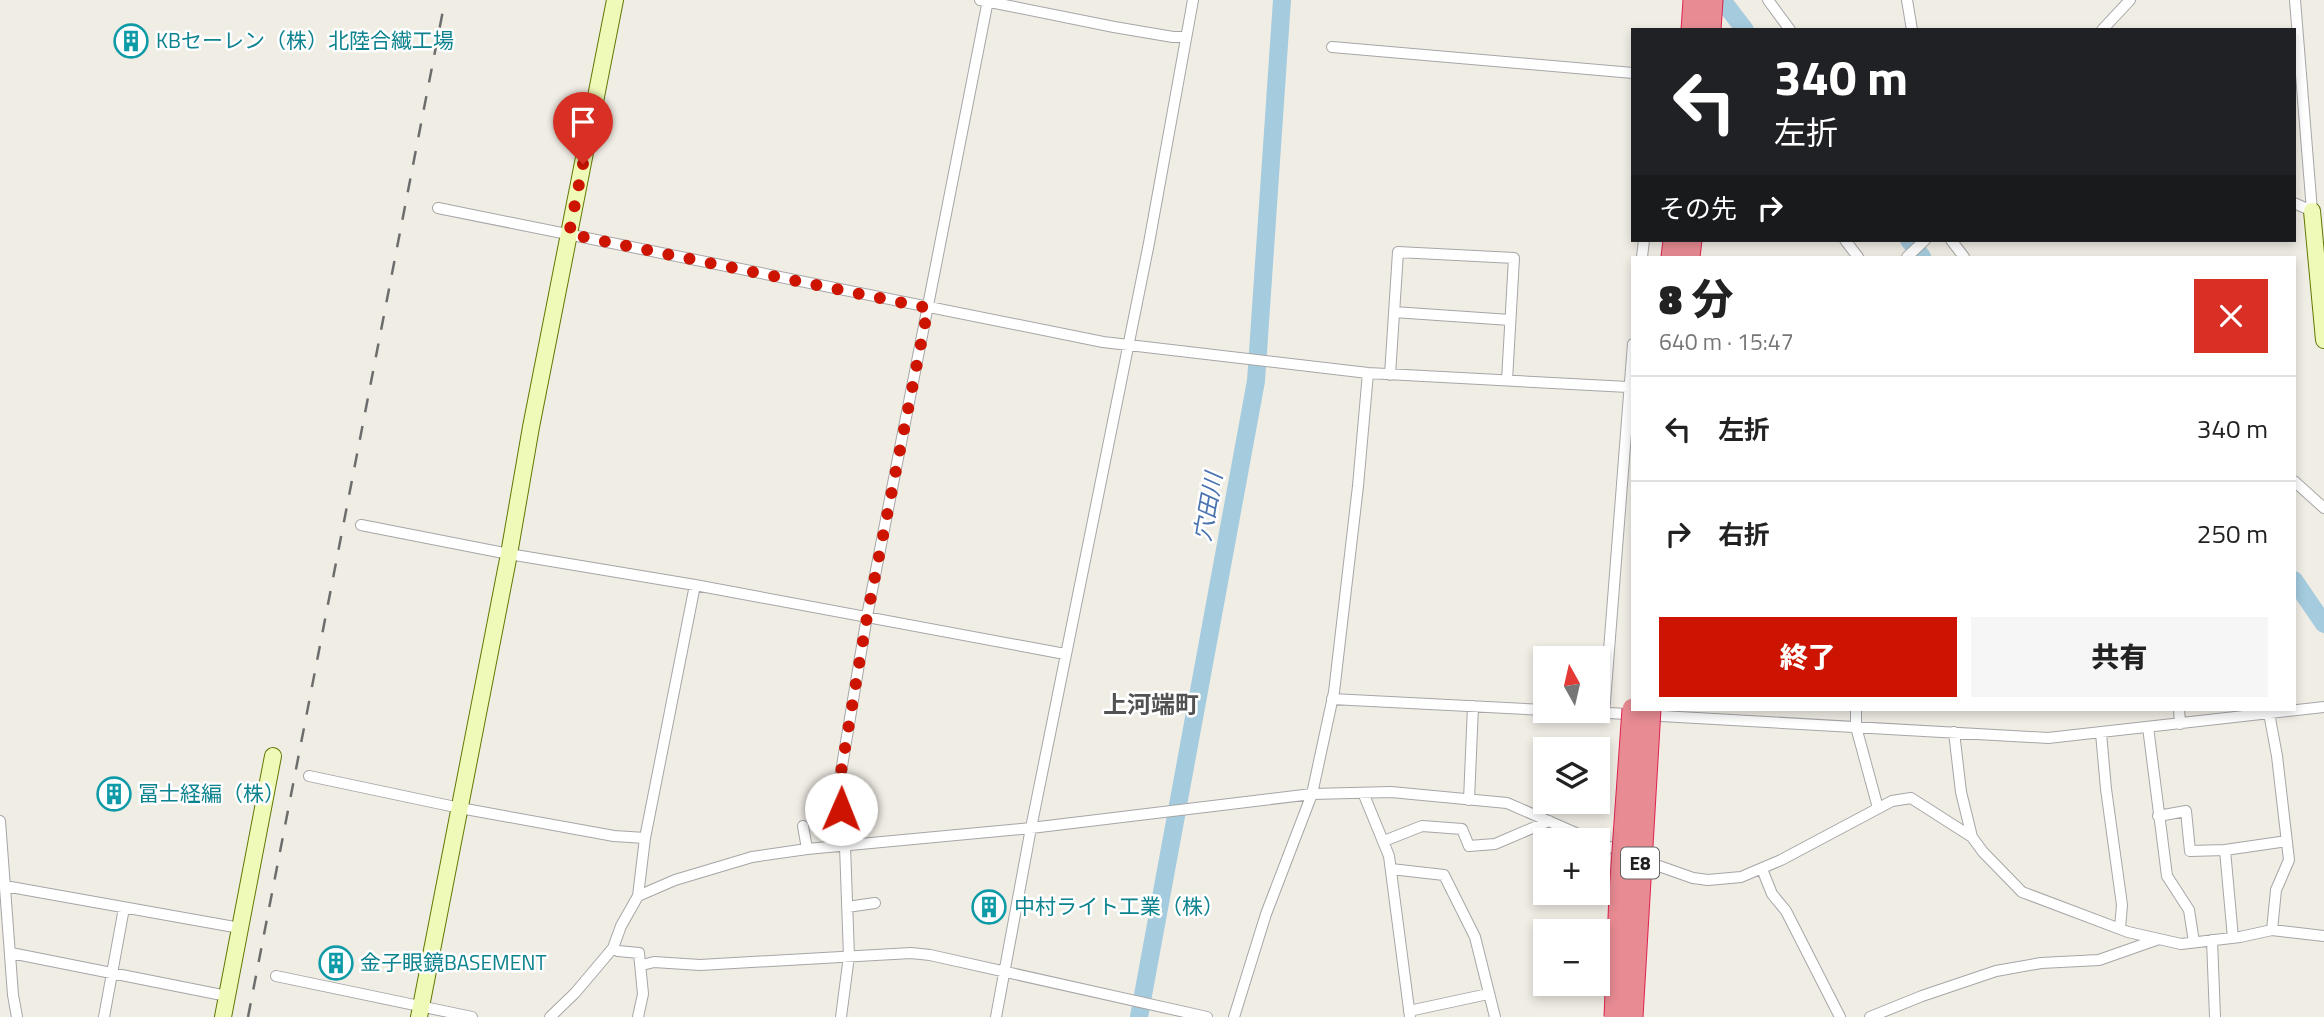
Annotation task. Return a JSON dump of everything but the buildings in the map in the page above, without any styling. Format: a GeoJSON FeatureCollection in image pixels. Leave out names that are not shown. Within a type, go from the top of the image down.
{"type":"FeatureCollection","features":[{"type":"Feature","properties":{"kind":"highway","name":"E8"},"geometry":{"type":"LineString","coordinates":[[1615,1017],[1633,711]]}},
{"type":"Feature","properties":{"kind":"highway","name":"E8"},"geometry":{"type":"LineString","coordinates":[[1632,1017],[1650,711]]}},
{"type":"Feature","properties":{"kind":"street"},"geometry":{"type":"LineString","coordinates":[[420,1012],[615,0]]}},
{"type":"Feature","properties":{"kind":"street"},"geometry":{"type":"LineString","coordinates":[[841,1017],[849,956],[845,846],[838,790],[867,617],[928,308],[981,0],[1161,35],[1186,37]]}},
{"type":"Feature","properties":{"kind":"street"},"geometry":{"type":"LineString","coordinates":[[996,1017],[1193,0]]}},
{"type":"Feature","properties":{"kind":"street"},"geometry":{"type":"LineString","coordinates":[[1768,0],[1789,28]]}},
{"type":"Feature","properties":{"kind":"street"},"geometry":{"type":"LineString","coordinates":[[1907,0],[1912,28]]}},
{"type":"Feature","properties":{"kind":"street"},"geometry":{"type":"LineString","coordinates":[[2104,28],[2130,0]]}},
{"type":"Feature","properties":{"kind":"street"},"geometry":{"type":"LineString","coordinates":[[2295,0],[2324,340]]}},
{"type":"Feature","properties":{"kind":"street"},"geometry":{"type":"LineString","coordinates":[[1332,47],[1631,73]]}},
{"type":"Feature","properties":{"kind":"street"},"geometry":{"type":"LineString","coordinates":[[2296,204],[2312,211]]}},
{"type":"Feature","properties":{"kind":"street"},"geometry":{"type":"LineString","coordinates":[[438,208],[928,308],[1128,345],[1390,375],[1628,387]]}},
{"type":"Feature","properties":{"kind":"street"},"geometry":{"type":"LineString","coordinates":[[1847,242],[1857,256]]}},
{"type":"Feature","properties":{"kind":"street"},"geometry":{"type":"LineString","coordinates":[[1908,256],[1923,242]]}},
{"type":"Feature","properties":{"kind":"street"},"geometry":{"type":"LineString","coordinates":[[1953,242],[1963,256]]}},
{"type":"Feature","properties":{"kind":"street"},"geometry":{"type":"LineString","coordinates":[[1390,375],[1398,252],[1514,258],[1507,380]]}},
{"type":"Feature","properties":{"kind":"street"},"geometry":{"type":"LineString","coordinates":[[1394,312],[1510,320]]}},
{"type":"Feature","properties":{"kind":"street"},"geometry":{"type":"LineString","coordinates":[[1609,646],[1631,361]]}},
{"type":"Feature","properties":{"kind":"street"},"geometry":{"type":"LineString","coordinates":[[1234,1017],[1266,914],[1312,794],[1332,699],[1358,486],[1368,373]]}},
{"type":"Feature","properties":{"kind":"street"},"geometry":{"type":"LineString","coordinates":[[1615,385],[1628,387]]}},
{"type":"Feature","properties":{"kind":"street"},"geometry":{"type":"LineString","coordinates":[[2296,483],[2324,508]]}},
{"type":"Feature","properties":{"kind":"street"},"geometry":{"type":"LineString","coordinates":[[361,525],[1065,654]]}},
{"type":"Feature","properties":{"kind":"street"},"geometry":{"type":"LineString","coordinates":[[550,1017],[575,993],[613,948],[621,926],[638,896],[645,838],[695,585]]}},
{"type":"Feature","properties":{"kind":"street"},"geometry":{"type":"LineString","coordinates":[[1332,699],[1533,709]]}},
{"type":"Feature","properties":{"kind":"street"},"geometry":{"type":"LineString","coordinates":[[1469,800],[1473,706]]}},
{"type":"Feature","properties":{"kind":"street"},"geometry":{"type":"LineString","coordinates":[[2296,710],[2324,707]]}},
{"type":"Feature","properties":{"kind":"street"},"geometry":{"type":"LineString","coordinates":[[1856,711],[1856,727],[1878,808]]}},
{"type":"Feature","properties":{"kind":"street"},"geometry":{"type":"LineString","coordinates":[[2179,711],[2180,724]]}},
{"type":"Feature","properties":{"kind":"street"},"geometry":{"type":"LineString","coordinates":[[1610,714],[2048,738],[2287,711]]}},
{"type":"Feature","properties":{"kind":"street"},"geometry":{"type":"LineString","coordinates":[[2269,713],[2277,756],[2289,860],[2276,890],[2272,930]]}},
{"type":"Feature","properties":{"kind":"street"},"geometry":{"type":"LineString","coordinates":[[2148,727],[2167,876],[2189,910],[2194,942]]}},
{"type":"Feature","properties":{"kind":"street"},"geometry":{"type":"LineString","coordinates":[[1954,732],[1961,792],[1972,837]]}},
{"type":"Feature","properties":{"kind":"street"},"geometry":{"type":"LineString","coordinates":[[2101,733],[2122,905],[2120,928]]}},
{"type":"Feature","properties":{"kind":"street"},"geometry":{"type":"LineString","coordinates":[[223,1017],[273,756]]}},
{"type":"Feature","properties":{"kind":"street"},"geometry":{"type":"LineString","coordinates":[[309,776],[614,836],[645,838]]}},
{"type":"Feature","properties":{"kind":"street"},"geometry":{"type":"LineString","coordinates":[[638,896],[675,880],[751,857],[807,849],[1031,828],[1312,794],[1364,795],[1391,792],[1507,803],[1565,828]]}},
{"type":"Feature","properties":{"kind":"street"},"geometry":{"type":"LineString","coordinates":[[1364,795],[1384,841],[1391,869],[1410,1014],[1488,994]]}},
{"type":"Feature","properties":{"kind":"street"},"geometry":{"type":"LineString","coordinates":[[1610,847],[1693,878],[1708,880],[1741,877],[1762,869],[1892,801],[1910,798],[1972,837],[2022,892],[2120,928],[2156,940],[2181,944],[2233,939],[2272,930],[2324,936]]}},
{"type":"Feature","properties":{"kind":"street"},"geometry":{"type":"LineString","coordinates":[[2158,816],[2186,811],[2190,851],[2225,850],[2287,841]]}},
{"type":"Feature","properties":{"kind":"street"},"geometry":{"type":"LineString","coordinates":[[0,821],[13,995],[18,1017]]}},
{"type":"Feature","properties":{"kind":"street"},"geometry":{"type":"LineString","coordinates":[[1384,841],[1422,826],[1462,829],[1469,846],[1495,844],[1549,821]]}},
{"type":"Feature","properties":{"kind":"street"},"geometry":{"type":"LineString","coordinates":[[803,826],[807,849]]}},
{"type":"Feature","properties":{"kind":"street"},"geometry":{"type":"LineString","coordinates":[[2225,850],[2233,939]]}},
{"type":"Feature","properties":{"kind":"street"},"geometry":{"type":"LineString","coordinates":[[1391,869],[1444,875],[1464,920],[1475,937],[1494,1017]]}},
{"type":"Feature","properties":{"kind":"street"},"geometry":{"type":"LineString","coordinates":[[1762,869],[1772,894],[1786,911],[1840,1017]]}},
{"type":"Feature","properties":{"kind":"street"},"geometry":{"type":"LineString","coordinates":[[5,886],[240,928]]}},
{"type":"Feature","properties":{"kind":"street"},"geometry":{"type":"LineString","coordinates":[[848,907],[875,903]]}},
{"type":"Feature","properties":{"kind":"street"},"geometry":{"type":"LineString","coordinates":[[104,1017],[124,908]]}},
{"type":"Feature","properties":{"kind":"street"},"geometry":{"type":"LineString","coordinates":[[1870,1017],[1996,971],[2041,963],[2099,960],[2156,940]]}},
{"type":"Feature","properties":{"kind":"street"},"geometry":{"type":"LineString","coordinates":[[2213,940],[2215,1017]]}},
{"type":"Feature","properties":{"kind":"street"},"geometry":{"type":"LineString","coordinates":[[613,948],[639,953],[643,994],[638,1017]]}},
{"type":"Feature","properties":{"kind":"street"},"geometry":{"type":"LineString","coordinates":[[11,953],[227,996]]}},
{"type":"Feature","properties":{"kind":"street"},"geometry":{"type":"LineString","coordinates":[[642,965],[654,962],[701,965],[911,953],[1005,971],[1207,1017]]}},
{"type":"Feature","properties":{"kind":"street"},"geometry":{"type":"LineString","coordinates":[[276,976],[420,1012],[472,1017]]}},
{"type":"Feature","properties":{"kind":"street"},"geometry":{"type":"LineString","coordinates":[[0,992],[13,995]]}},
{"type":"Feature","properties":{"kind":"waterway","name":"穴田川"},"geometry":{"type":"LineString","coordinates":[[1139,1017],[1256,381],[1282,0]]}},
{"type":"Feature","properties":{"kind":"waterway"},"geometry":{"type":"LineString","coordinates":[[1722,0],[1743,28]]}},
{"type":"Feature","properties":{"kind":"waterway"},"geometry":{"type":"LineString","coordinates":[[1911,242],[1921,256]]}},
{"type":"Feature","properties":{"kind":"waterway"},"geometry":{"type":"LineString","coordinates":[[2296,583],[2324,624]]}},
{"type":"Feature","properties":{"kind":"railway"},"geometry":{"type":"LineString","coordinates":[[248,1017],[445,0]]}},
{"type":"Feature","properties":{"kind":"place","name":"KBセーレン（株）北陸合繊工場"},"geometry":{"type":"Point","coordinates":[131,41]}},
{"type":"Feature","properties":{"kind":"place","name":"冨士経編（株）"},"geometry":{"type":"Point","coordinates":[114,794]}},
{"type":"Feature","properties":{"kind":"place","name":"中村ライト工業（株）"},"geometry":{"type":"Point","coordinates":[989,907]}},
{"type":"Feature","properties":{"kind":"place","name":"金子眼鏡BASEMENT"},"geometry":{"type":"Point","coordinates":[336,963]}},
{"type":"Feature","properties":{"kind":"district","name":"上河端町"},"geometry":{"type":"Point","coordinates":[1151,705]}},
{"type":"Feature","properties":{"kind":"route"},"geometry":{"type":"LineString","coordinates":[[583,164],[569,234],[928,308],[867,617],[838,790],[841,809]]}}]}
